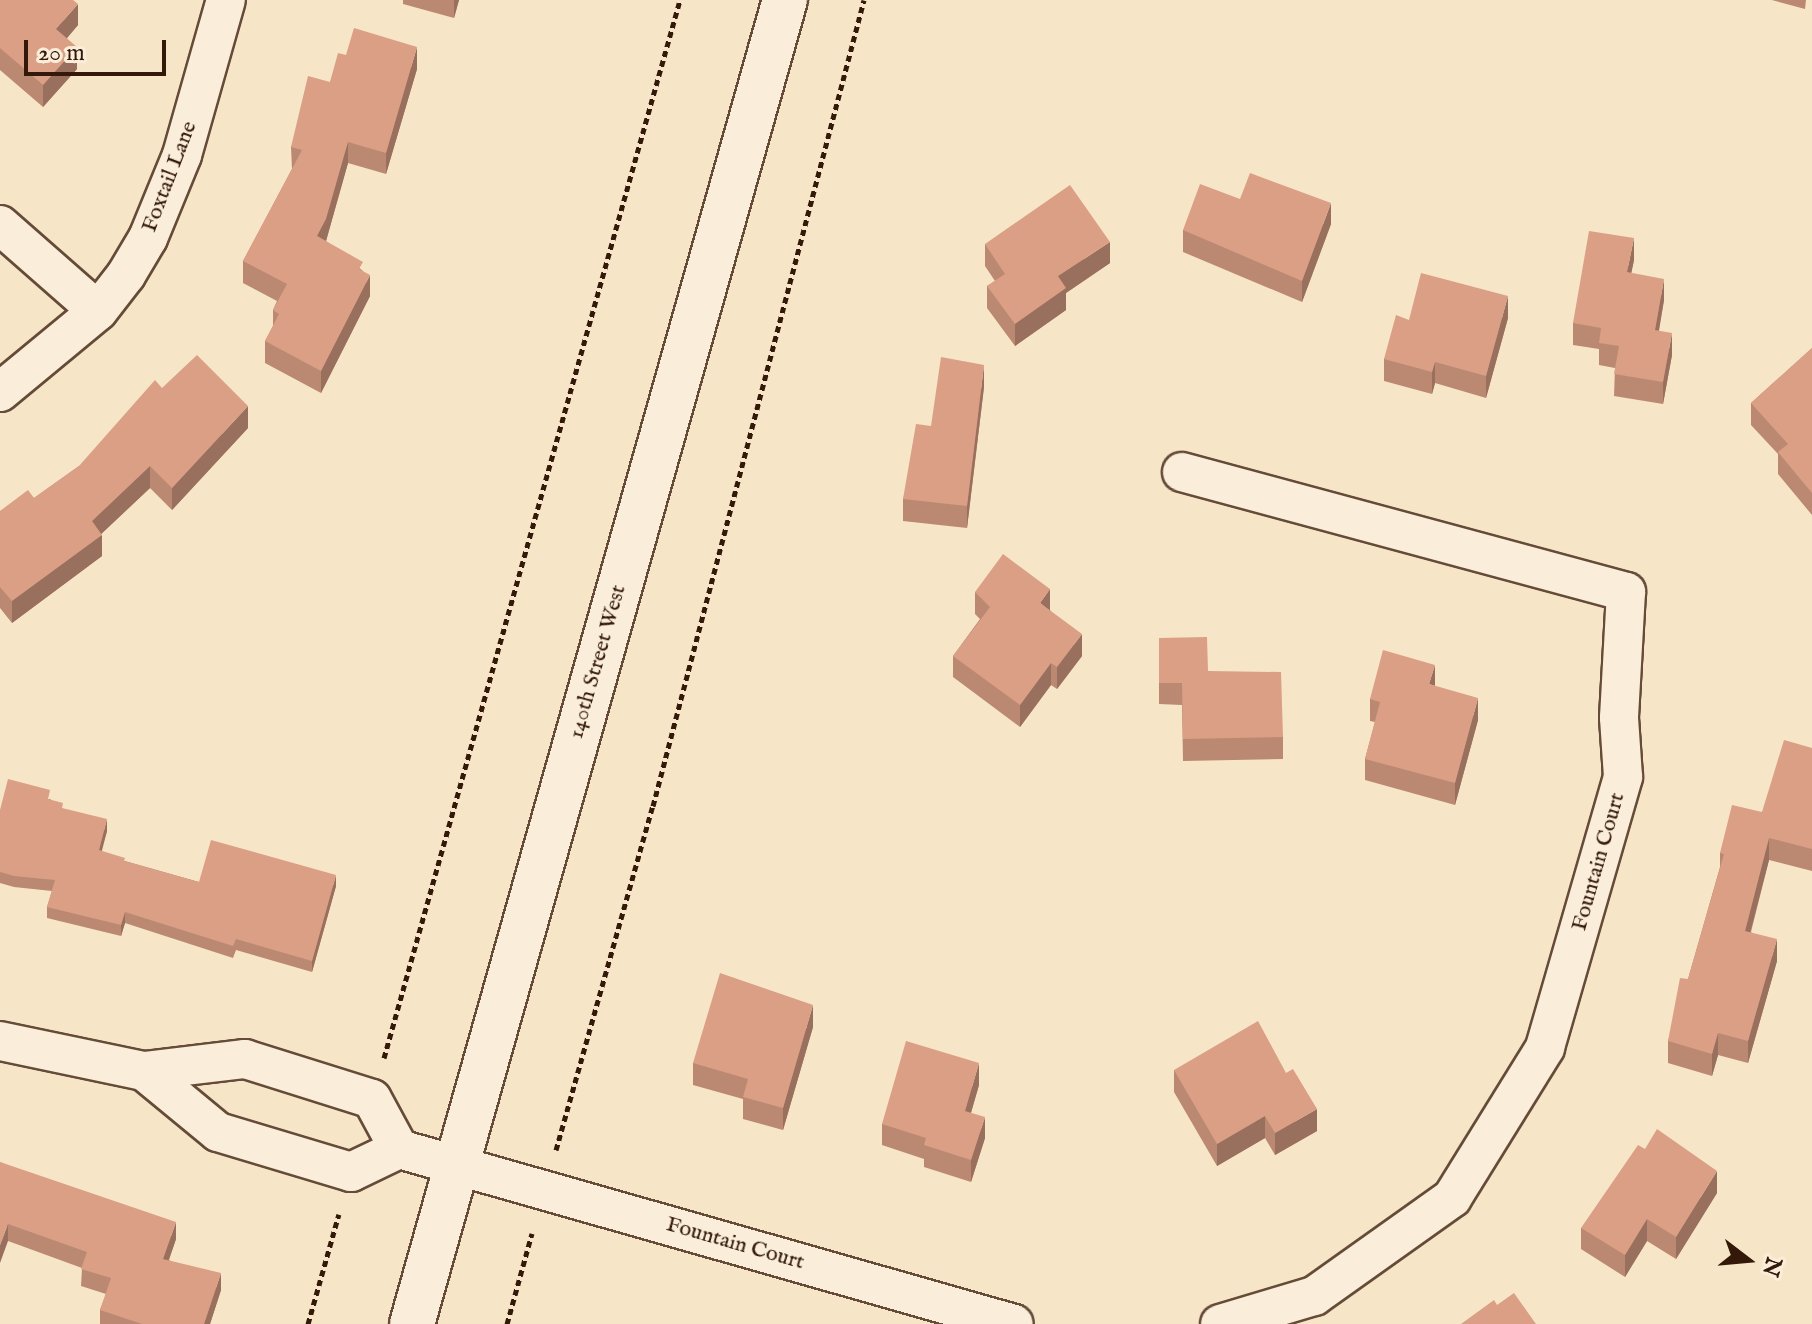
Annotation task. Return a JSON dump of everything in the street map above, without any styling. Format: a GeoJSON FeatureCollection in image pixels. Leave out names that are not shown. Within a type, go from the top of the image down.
{"type":"FeatureCollection","features":[{"type":"Feature","properties":{"kind":"street","name":"Foxtail Lane"},"geometry":{"type":"LineString","coordinates":[[0,392],[98,311],[126,275],[166,199],[226,0]]}},
{"type":"Feature","properties":{"kind":"street","name":"140th Street West"},"geometry":{"type":"LineString","coordinates":[[412,1324],[785,0]]}},
{"type":"Feature","properties":{"kind":"street"},"geometry":{"type":"LineString","coordinates":[[0,225],[98,311]]}},
{"type":"Feature","properties":{"kind":"street","name":"Fountain Court"},"geometry":{"type":"LineString","coordinates":[[1182,472],[1626,592],[1619,718],[1623,777],[1545,1048],[1452,1198],[1314,1296],[1220,1324]]}},
{"type":"Feature","properties":{"kind":"street"},"geometry":{"type":"LineString","coordinates":[[0,1041],[144,1071],[245,1059],[372,1099],[399,1149],[351,1172],[218,1132],[144,1071]]}},
{"type":"Feature","properties":{"kind":"street","name":"Fountain Court"},"geometry":{"type":"LineString","coordinates":[[399,1149],[457,1163],[1014,1324]]}},
{"type":"Feature","properties":{"kind":"path"},"geometry":{"type":"LineString","coordinates":[[372,1099],[680,0]]}},
{"type":"Feature","properties":{"kind":"path"},"geometry":{"type":"LineString","coordinates":[[507,1324],[653,806],[864,0]]}},
{"type":"Feature","properties":{"kind":"path"},"geometry":{"type":"LineString","coordinates":[[308,1324],[338,1216]]}},
{"type":"Feature","properties":{"kind":"building"},"geometry":{"type":"Polygon","coordinates":[[[0,0],[73,0],[78,4],[56,29],[77,47],[43,85],[0,48],[0,0]]]}},
{"type":"Feature","properties":{"kind":"building"},"geometry":{"type":"Polygon","coordinates":[[[354,28],[417,47],[386,153],[348,142],[326,219],[317,236],[363,262],[359,269],[370,275],[321,371],[265,341],[279,314],[273,310],[287,284],[243,261],[302,150],[291,147],[308,76],[330,82],[338,53],[346,55],[354,28]]]}},
{"type":"Feature","properties":{"kind":"building"},"geometry":{"type":"Polygon","coordinates":[[[1250,173],[1331,203],[1302,281],[1183,230],[1200,184],[1240,199],[1250,173]]]}},
{"type":"Feature","properties":{"kind":"building"},"geometry":{"type":"Polygon","coordinates":[[[1070,185],[1110,242],[1058,276],[1066,288],[1015,324],[987,286],[1005,274],[985,244],[1070,185]]]}},
{"type":"Feature","properties":{"kind":"building"},"geometry":{"type":"Polygon","coordinates":[[[1589,231],[1634,238],[1627,272],[1664,279],[1655,330],[1672,333],[1663,382],[1614,374],[1619,346],[1599,343],[1601,328],[1573,323],[1589,231]]]}},
{"type":"Feature","properties":{"kind":"building"},"geometry":{"type":"Polygon","coordinates":[[[1421,273],[1508,296],[1486,376],[1435,362],[1432,372],[1384,359],[1396,315],[1409,320],[1421,273]]]}},
{"type":"Feature","properties":{"kind":"building"},"geometry":{"type":"Polygon","coordinates":[[[1812,348],[1812,493],[1778,452],[1788,444],[1751,403],[1812,348]]]}},
{"type":"Feature","properties":{"kind":"building"},"geometry":{"type":"Polygon","coordinates":[[[197,355],[248,406],[172,488],[150,466],[92,521],[102,535],[12,601],[0,587],[0,511],[28,490],[34,498],[79,466],[155,380],[162,388],[197,355]]]}},
{"type":"Feature","properties":{"kind":"building"},"geometry":{"type":"Polygon","coordinates":[[[941,357],[984,365],[967,506],[903,499],[916,424],[931,426],[941,357]]]}},
{"type":"Feature","properties":{"kind":"building"},"geometry":{"type":"Polygon","coordinates":[[[1003,554],[1050,589],[1040,603],[1082,634],[1057,667],[1051,663],[1020,705],[953,656],[990,607],[975,592],[1003,554]]]}},
{"type":"Feature","properties":{"kind":"building"},"geometry":{"type":"Polygon","coordinates":[[[1207,637],[1208,671],[1281,672],[1283,737],[1183,739],[1182,683],[1159,683],[1159,638],[1207,637]]]}},
{"type":"Feature","properties":{"kind":"building"},"geometry":{"type":"Polygon","coordinates":[[[1383,650],[1435,665],[1429,684],[1478,698],[1455,783],[1365,759],[1380,702],[1370,699],[1383,650]]]}},
{"type":"Feature","properties":{"kind":"building"},"geometry":{"type":"Polygon","coordinates":[[[1784,740],[1812,748],[1812,849],[1769,838],[1745,931],[1777,939],[1748,1041],[1718,1033],[1712,1054],[1668,1041],[1680,978],[1688,979],[1724,854],[1720,853],[1732,805],[1762,812],[1784,740]]]}},
{"type":"Feature","properties":{"kind":"building"},"geometry":{"type":"Polygon","coordinates":[[[8,779],[50,790],[48,799],[63,803],[62,808],[107,819],[99,850],[125,858],[124,861],[199,882],[211,840],[336,875],[312,961],[236,939],[233,946],[125,912],[121,925],[47,907],[55,880],[0,872],[0,810],[8,779]]]}},
{"type":"Feature","properties":{"kind":"building"},"geometry":{"type":"Polygon","coordinates":[[[720,973],[813,1005],[783,1108],[743,1097],[748,1079],[693,1063],[720,973]]]}},
{"type":"Feature","properties":{"kind":"building"},"geometry":{"type":"Polygon","coordinates":[[[1258,1021],[1286,1073],[1293,1069],[1317,1109],[1275,1133],[1265,1116],[1217,1144],[1174,1070],[1258,1021]]]}},
{"type":"Feature","properties":{"kind":"building"},"geometry":{"type":"Polygon","coordinates":[[[906,1041],[979,1063],[965,1111],[985,1117],[971,1160],[924,1145],[926,1138],[882,1124],[906,1041]]]}},
{"type":"Feature","properties":{"kind":"building"},"geometry":{"type":"Polygon","coordinates":[[[1657,1129],[1717,1171],[1676,1237],[1647,1219],[1625,1255],[1581,1228],[1638,1145],[1645,1149],[1657,1129]]]}},
{"type":"Feature","properties":{"kind":"building"},"geometry":{"type":"Polygon","coordinates":[[[0,1162],[176,1222],[163,1259],[221,1273],[204,1324],[142,1324],[100,1310],[111,1278],[81,1269],[87,1252],[8,1224],[0,1245],[0,1162]]]}},
{"type":"Feature","properties":{"kind":"building"},"geometry":{"type":"Polygon","coordinates":[[[1514,1293],[1536,1324],[1461,1324],[1494,1300],[1497,1305],[1514,1293]]]}}]}
